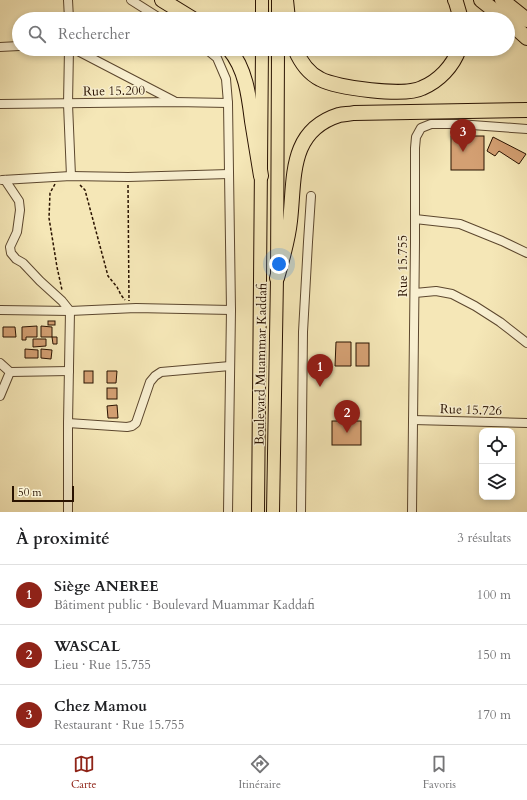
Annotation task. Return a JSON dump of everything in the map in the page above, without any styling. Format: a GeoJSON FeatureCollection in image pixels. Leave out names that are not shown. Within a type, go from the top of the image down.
{"type":"FeatureCollection","features":[{"type":"Feature","properties":{"kind":"highway"},"geometry":{"type":"LineString","coordinates":[[162,0],[182,12]]}},
{"type":"Feature","properties":{"kind":"highway"},"geometry":{"type":"LineString","coordinates":[[286,0],[287,12]]}},
{"type":"Feature","properties":{"kind":"highway"},"geometry":{"type":"LineString","coordinates":[[455,0],[460,12]]}},
{"type":"Feature","properties":{"kind":"highway"},"geometry":{"type":"LineString","coordinates":[[481,0],[496,12]]}},
{"type":"Feature","properties":{"kind":"highway"},"geometry":{"type":"LineString","coordinates":[[502,0],[527,20]]}},
{"type":"Feature","properties":{"kind":"highway"},"geometry":{"type":"LineString","coordinates":[[515,27],[527,38]]}},
{"type":"Feature","properties":{"kind":"highway"},"geometry":{"type":"LineString","coordinates":[[235,56],[246,85],[261,176]]}},
{"type":"Feature","properties":{"kind":"highway"},"geometry":{"type":"LineString","coordinates":[[298,56],[308,71],[320,79],[340,86],[404,92],[421,89],[434,82],[451,65],[456,56]]}},
{"type":"Feature","properties":{"kind":"highway"},"geometry":{"type":"LineString","coordinates":[[277,278],[290,222],[295,164],[298,154],[309,135],[315,128],[325,121],[339,115],[354,113],[527,110]]}},
{"type":"Feature","properties":{"kind":"main road"},"geometry":{"type":"LineString","coordinates":[[262,0],[262,12]]}},
{"type":"Feature","properties":{"kind":"main road"},"geometry":{"type":"LineString","coordinates":[[278,0],[278,12]]}},
{"type":"Feature","properties":{"kind":"main road","name":"Boulevard Muammar Kaddafi"},"geometry":{"type":"LineString","coordinates":[[258,512],[262,56]]}},
{"type":"Feature","properties":{"kind":"main road","name":"Boulevard Muammar Kaddafi"},"geometry":{"type":"LineString","coordinates":[[273,512],[277,278],[278,56]]}},
{"type":"Feature","properties":{"kind":"street"},"geometry":{"type":"LineString","coordinates":[[68,0],[69,12]]}},
{"type":"Feature","properties":{"kind":"street"},"geometry":{"type":"LineString","coordinates":[[131,0],[150,12]]}},
{"type":"Feature","properties":{"kind":"street"},"geometry":{"type":"LineString","coordinates":[[0,46],[12,46]]}},
{"type":"Feature","properties":{"kind":"street"},"geometry":{"type":"LineString","coordinates":[[69,56],[68,104],[71,176]]}},
{"type":"Feature","properties":{"kind":"street"},"geometry":{"type":"LineString","coordinates":[[87,56],[175,102]]}},
{"type":"Feature","properties":{"kind":"street"},"geometry":{"type":"LineString","coordinates":[[215,56],[217,58],[226,79],[228,103],[231,310],[228,512]]}},
{"type":"Feature","properties":{"kind":"street","name":"Rue 15.200"},"geometry":{"type":"LineString","coordinates":[[0,104],[175,102],[228,103]]}},
{"type":"Feature","properties":{"kind":"street","name":"Rue 15.755"},"geometry":{"type":"LineString","coordinates":[[412,512],[416,137],[421,128],[431,124],[458,124],[527,129]]}},
{"type":"Feature","properties":{"kind":"street"},"geometry":{"type":"LineString","coordinates":[[3,180],[71,176],[128,177],[229,174]]}},
{"type":"Feature","properties":{"kind":"street"},"geometry":{"type":"LineString","coordinates":[[3,180],[19,201],[20,210],[17,232],[10,247],[11,253],[16,259],[24,263],[40,282],[57,296],[68,308],[68,512]]}},
{"type":"Feature","properties":{"kind":"street"},"geometry":{"type":"LineString","coordinates":[[301,512],[303,332],[311,196]]}},
{"type":"Feature","properties":{"kind":"street"},"geometry":{"type":"LineString","coordinates":[[416,219],[460,224],[527,253]]}},
{"type":"Feature","properties":{"kind":"street"},"geometry":{"type":"LineString","coordinates":[[415,293],[436,292],[452,294],[494,318],[527,342]]}},
{"type":"Feature","properties":{"kind":"street"},"geometry":{"type":"LineString","coordinates":[[0,310],[136,308],[231,310]]}},
{"type":"Feature","properties":{"kind":"street"},"geometry":{"type":"LineString","coordinates":[[0,363],[10,372],[69,371]]}},
{"type":"Feature","properties":{"kind":"street"},"geometry":{"type":"LineString","coordinates":[[68,423],[127,427],[132,426],[136,423],[150,382],[161,372],[230,366]]}},
{"type":"Feature","properties":{"kind":"street"},"geometry":{"type":"LineString","coordinates":[[0,396],[10,372]]}},
{"type":"Feature","properties":{"kind":"street","name":"Rue 15.726"},"geometry":{"type":"LineString","coordinates":[[413,420],[527,423]]}},
{"type":"Feature","properties":{"kind":"path"},"geometry":{"type":"LineString","coordinates":[[71,176],[85,190],[108,276],[117,287],[121,295],[129,303],[128,177]]}},
{"type":"Feature","properties":{"kind":"path"},"geometry":{"type":"LineString","coordinates":[[58,177],[50,193],[50,218],[57,267],[68,308]]}},
{"type":"Feature","properties":{"kind":"building"},"geometry":{"type":"Polygon","coordinates":[[[451,136],[484,136],[484,170],[451,170],[451,136]]]}},
{"type":"Feature","properties":{"kind":"building"},"geometry":{"type":"Polygon","coordinates":[[[493,137],[526,154],[519,164],[499,151],[495,156],[487,151],[493,137]]]}},
{"type":"Feature","properties":{"kind":"building"},"geometry":{"type":"Polygon","coordinates":[[[48,321],[55,321],[55,325],[48,325],[48,321]]]}},
{"type":"Feature","properties":{"kind":"building"},"geometry":{"type":"Polygon","coordinates":[[[37,326],[37,337],[26,337],[26,340],[22,340],[22,327],[37,326]]]}},
{"type":"Feature","properties":{"kind":"building"},"geometry":{"type":"Polygon","coordinates":[[[41,326],[52,327],[52,337],[41,337],[41,326]]]}},
{"type":"Feature","properties":{"kind":"building"},"geometry":{"type":"Polygon","coordinates":[[[3,327],[15,327],[16,337],[3,337],[3,327]]]}},
{"type":"Feature","properties":{"kind":"building"},"geometry":{"type":"Polygon","coordinates":[[[52,337],[57,337],[57,344],[53,344],[52,337]]]}},
{"type":"Feature","properties":{"kind":"building"},"geometry":{"type":"Polygon","coordinates":[[[33,339],[46,339],[46,346],[33,347],[33,339]]]}},
{"type":"Feature","properties":{"kind":"building"},"geometry":{"type":"Polygon","coordinates":[[[336,342],[351,342],[351,366],[335,366],[336,342]]]}},
{"type":"Feature","properties":{"kind":"building"},"geometry":{"type":"Polygon","coordinates":[[[356,343],[369,343],[369,366],[356,366],[356,343]]]}},
{"type":"Feature","properties":{"kind":"building"},"geometry":{"type":"Polygon","coordinates":[[[25,349],[38,350],[38,358],[25,358],[25,349]]]}},
{"type":"Feature","properties":{"kind":"building"},"geometry":{"type":"Polygon","coordinates":[[[41,349],[52,350],[51,359],[41,358],[41,349]]]}},
{"type":"Feature","properties":{"kind":"building"},"geometry":{"type":"Polygon","coordinates":[[[84,371],[93,371],[93,383],[84,383],[84,371]]]}},
{"type":"Feature","properties":{"kind":"building"},"geometry":{"type":"Polygon","coordinates":[[[107,371],[117,371],[116,383],[107,383],[107,371]]]}},
{"type":"Feature","properties":{"kind":"building"},"geometry":{"type":"Polygon","coordinates":[[[107,388],[117,388],[117,399],[107,399],[107,388]]]}},
{"type":"Feature","properties":{"kind":"building"},"geometry":{"type":"Polygon","coordinates":[[[117,405],[118,418],[108,418],[107,406],[117,405]]]}},
{"type":"Feature","properties":{"kind":"building"},"geometry":{"type":"Polygon","coordinates":[[[332,421],[361,421],[361,445],[332,445],[332,421]]]}},
{"type":"Feature","properties":{"kind":"place","name":"Chez Mamou"},"geometry":{"type":"Point","coordinates":[463,152]}},
{"type":"Feature","properties":{"kind":"place","name":"Siège ANEREE"},"geometry":{"type":"Point","coordinates":[320,387]}},
{"type":"Feature","properties":{"kind":"place","name":"WASCAL"},"geometry":{"type":"Point","coordinates":[347,433]}}]}
